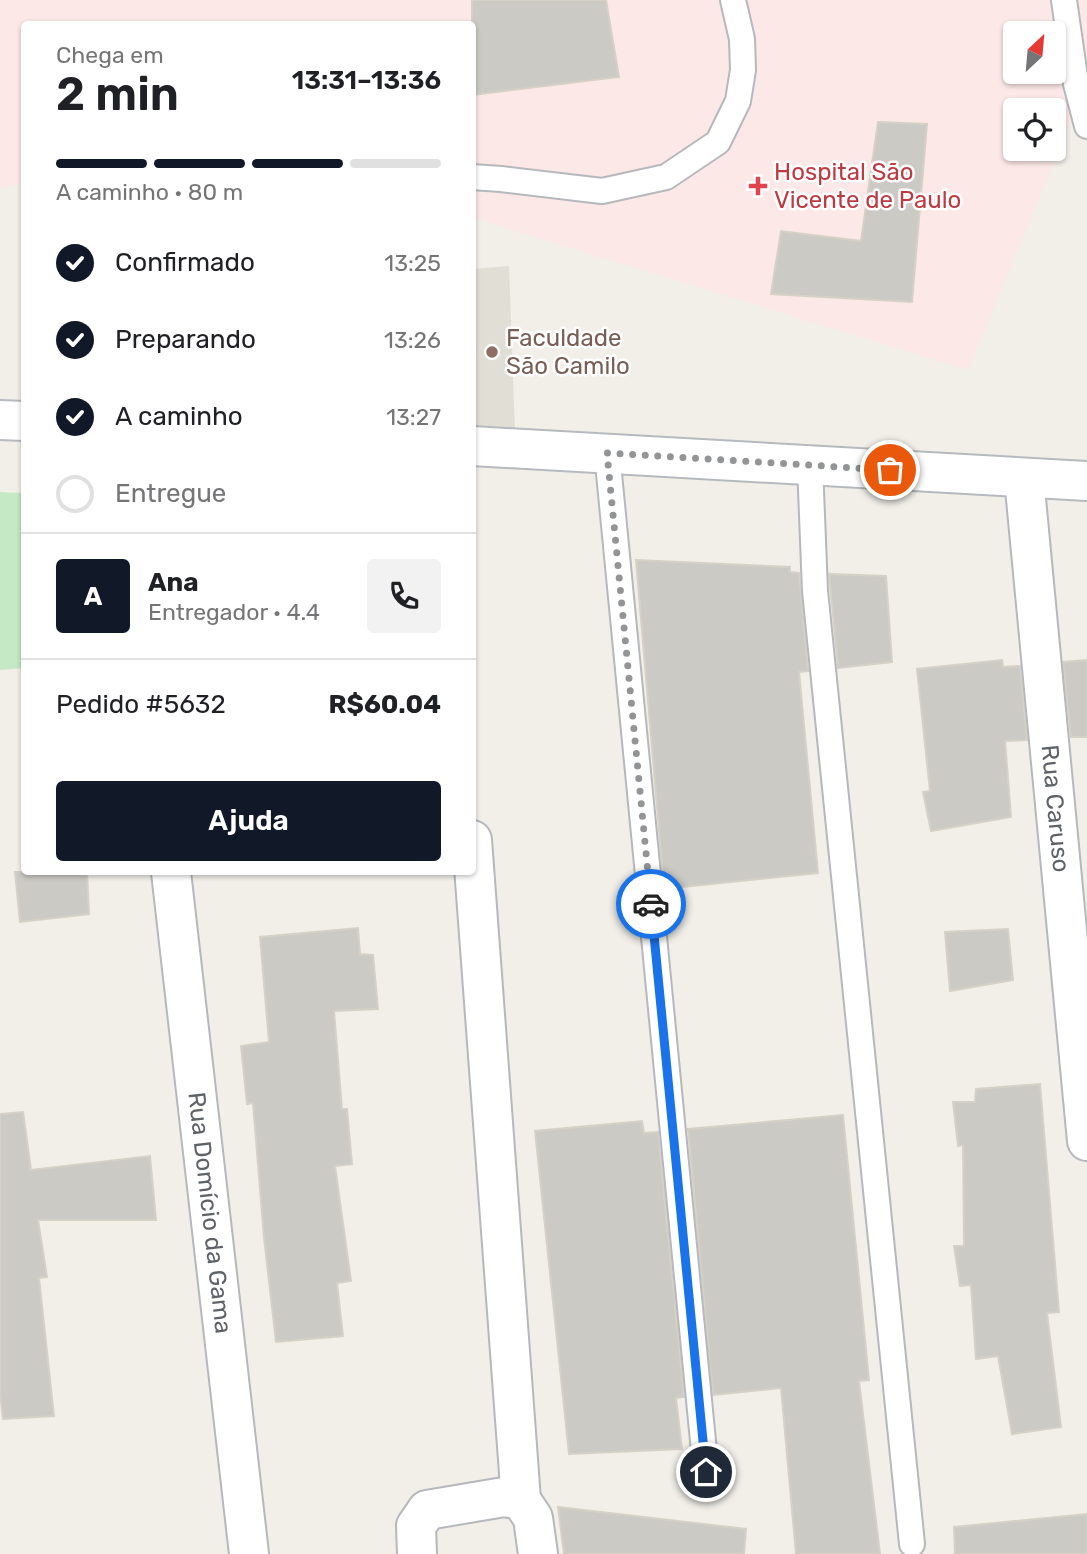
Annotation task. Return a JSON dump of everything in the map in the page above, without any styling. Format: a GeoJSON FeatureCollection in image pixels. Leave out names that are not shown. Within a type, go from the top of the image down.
{"type":"FeatureCollection","features":[{"type":"Feature","properties":{"kind":"street"},"geometry":{"type":"LineString","coordinates":[[0,420],[21,421]]}},
{"type":"Feature","properties":{"kind":"street"},"geometry":{"type":"LineString","coordinates":[[476,446],[1087,481]]}},
{"type":"Feature","properties":{"kind":"street","name":"Rua Caruso"},"geometry":{"type":"LineString","coordinates":[[1024,478],[1087,1141]]}},
{"type":"Feature","properties":{"kind":"street","name":"Rua Domício da Gama"},"geometry":{"type":"LineString","coordinates":[[171,875],[249,1554]]}},
{"type":"Feature","properties":{"kind":"street"},"geometry":{"type":"LineString","coordinates":[[475,875],[521,1500],[533,1518],[538,1554]]}},
{"type":"Feature","properties":{"kind":"street"},"geometry":{"type":"LineString","coordinates":[[417,1554],[416,1526],[426,1510],[505,1497],[521,1500]]}},
{"type":"Feature","properties":{"kind":"lane"},"geometry":{"type":"LineString","coordinates":[[476,177],[602,191],[666,177],[718,142],[738,102],[743,70],[742,39],[733,0]]}},
{"type":"Feature","properties":{"kind":"lane"},"geometry":{"type":"LineString","coordinates":[[1064,0],[1076,84],[1087,126]]}},
{"type":"Feature","properties":{"kind":"lane"},"geometry":{"type":"LineString","coordinates":[[607,453],[706,1472]]}},
{"type":"Feature","properties":{"kind":"lane"},"geometry":{"type":"LineString","coordinates":[[810,465],[815,591],[912,1544]]}},
{"type":"Feature","properties":{"kind":"shaded area","name":"Hospital São Vicente de Paulo"},"geometry":{"type":"Polygon","coordinates":[[[0,0],[1087,0],[1087,82],[1066,133],[1066,98],[1003,98],[1003,161],[1054,161],[968,370],[476,219],[476,21],[21,21],[21,183],[0,189],[0,0]]]}},
{"type":"Feature","properties":{"kind":"shaded area","name":"Faculdade São Camilo"},"geometry":{"type":"Polygon","coordinates":[[[509,266],[515,433],[476,430],[476,269],[509,266]]]}},
{"type":"Feature","properties":{"kind":"green space"},"geometry":{"type":"Polygon","coordinates":[[[0,492],[21,493],[21,668],[0,670],[0,492]]]}},
{"type":"Feature","properties":{"kind":"building"},"geometry":{"type":"Polygon","coordinates":[[[472,0],[606,0],[619,77],[476,95],[476,21],[472,21],[472,0]]]}},
{"type":"Feature","properties":{"kind":"building"},"geometry":{"type":"Polygon","coordinates":[[[878,122],[927,124],[912,302],[771,294],[781,231],[861,241],[878,122]]]}},
{"type":"Feature","properties":{"kind":"building"},"geometry":{"type":"Polygon","coordinates":[[[636,560],[790,567],[790,572],[799,573],[808,671],[799,672],[818,873],[664,889],[636,560]]]}},
{"type":"Feature","properties":{"kind":"building"},"geometry":{"type":"Polygon","coordinates":[[[829,574],[886,576],[892,662],[838,668],[829,574]]]}},
{"type":"Feature","properties":{"kind":"building"},"geometry":{"type":"Polygon","coordinates":[[[1002,660],[1003,667],[1020,666],[1027,740],[1005,741],[1011,817],[931,831],[923,792],[930,791],[917,669],[1002,660]]]}},
{"type":"Feature","properties":{"kind":"building"},"geometry":{"type":"Polygon","coordinates":[[[1087,660],[1087,737],[1071,737],[1063,662],[1087,660]]]}},
{"type":"Feature","properties":{"kind":"building"},"geometry":{"type":"Polygon","coordinates":[[[15,872],[21,872],[21,875],[87,875],[89,914],[20,922],[15,872]]]}},
{"type":"Feature","properties":{"kind":"building"},"geometry":{"type":"Polygon","coordinates":[[[358,928],[360,954],[373,955],[378,1009],[334,1011],[342,1109],[347,1109],[352,1164],[335,1166],[351,1281],[337,1283],[343,1336],[276,1342],[253,1103],[247,1104],[241,1046],[269,1042],[260,937],[358,928]]]}},
{"type":"Feature","properties":{"kind":"building"},"geometry":{"type":"Polygon","coordinates":[[[1008,929],[1013,980],[950,991],[945,932],[1008,929]]]}},
{"type":"Feature","properties":{"kind":"building"},"geometry":{"type":"Polygon","coordinates":[[[1040,1084],[1059,1312],[1047,1313],[1061,1427],[1012,1434],[998,1356],[976,1359],[971,1285],[960,1286],[954,1246],[964,1246],[963,1145],[958,1146],[953,1102],[975,1102],[976,1089],[1040,1084]]]}},
{"type":"Feature","properties":{"kind":"building"},"geometry":{"type":"Polygon","coordinates":[[[23,1112],[31,1170],[150,1156],[156,1220],[38,1220],[47,1277],[39,1278],[54,1416],[3,1419],[0,1392],[0,1114],[23,1112]]]}},
{"type":"Feature","properties":{"kind":"building"},"geometry":{"type":"Polygon","coordinates":[[[843,1115],[869,1380],[859,1381],[880,1554],[796,1554],[781,1388],[713,1395],[688,1129],[843,1115]]]}},
{"type":"Feature","properties":{"kind":"building"},"geometry":{"type":"Polygon","coordinates":[[[642,1121],[644,1133],[658,1132],[684,1397],[676,1398],[682,1449],[569,1454],[535,1131],[642,1121]]]}},
{"type":"Feature","properties":{"kind":"building"},"geometry":{"type":"Polygon","coordinates":[[[558,1507],[746,1529],[744,1554],[564,1554],[558,1507]]]}},
{"type":"Feature","properties":{"kind":"building"},"geometry":{"type":"Polygon","coordinates":[[[1087,1514],[1087,1554],[955,1554],[954,1527],[1087,1514]]]}},
{"type":"Feature","properties":{"kind":"way so far"},"geometry":{"type":"LineString","coordinates":[[651,904],[607,453],[890,470]]}},
{"type":"Feature","properties":{"kind":"place","name":"Hospital São Vicente de Paulo"},"geometry":{"type":"Point","coordinates":[758,186]}},
{"type":"Feature","properties":{"kind":"place","name":"Faculdade São Camilo"},"geometry":{"type":"Point","coordinates":[492,352]}},
{"type":"Feature","properties":{"kind":"route"},"geometry":{"type":"LineString","coordinates":[[651,904],[706,1472]]}}]}
